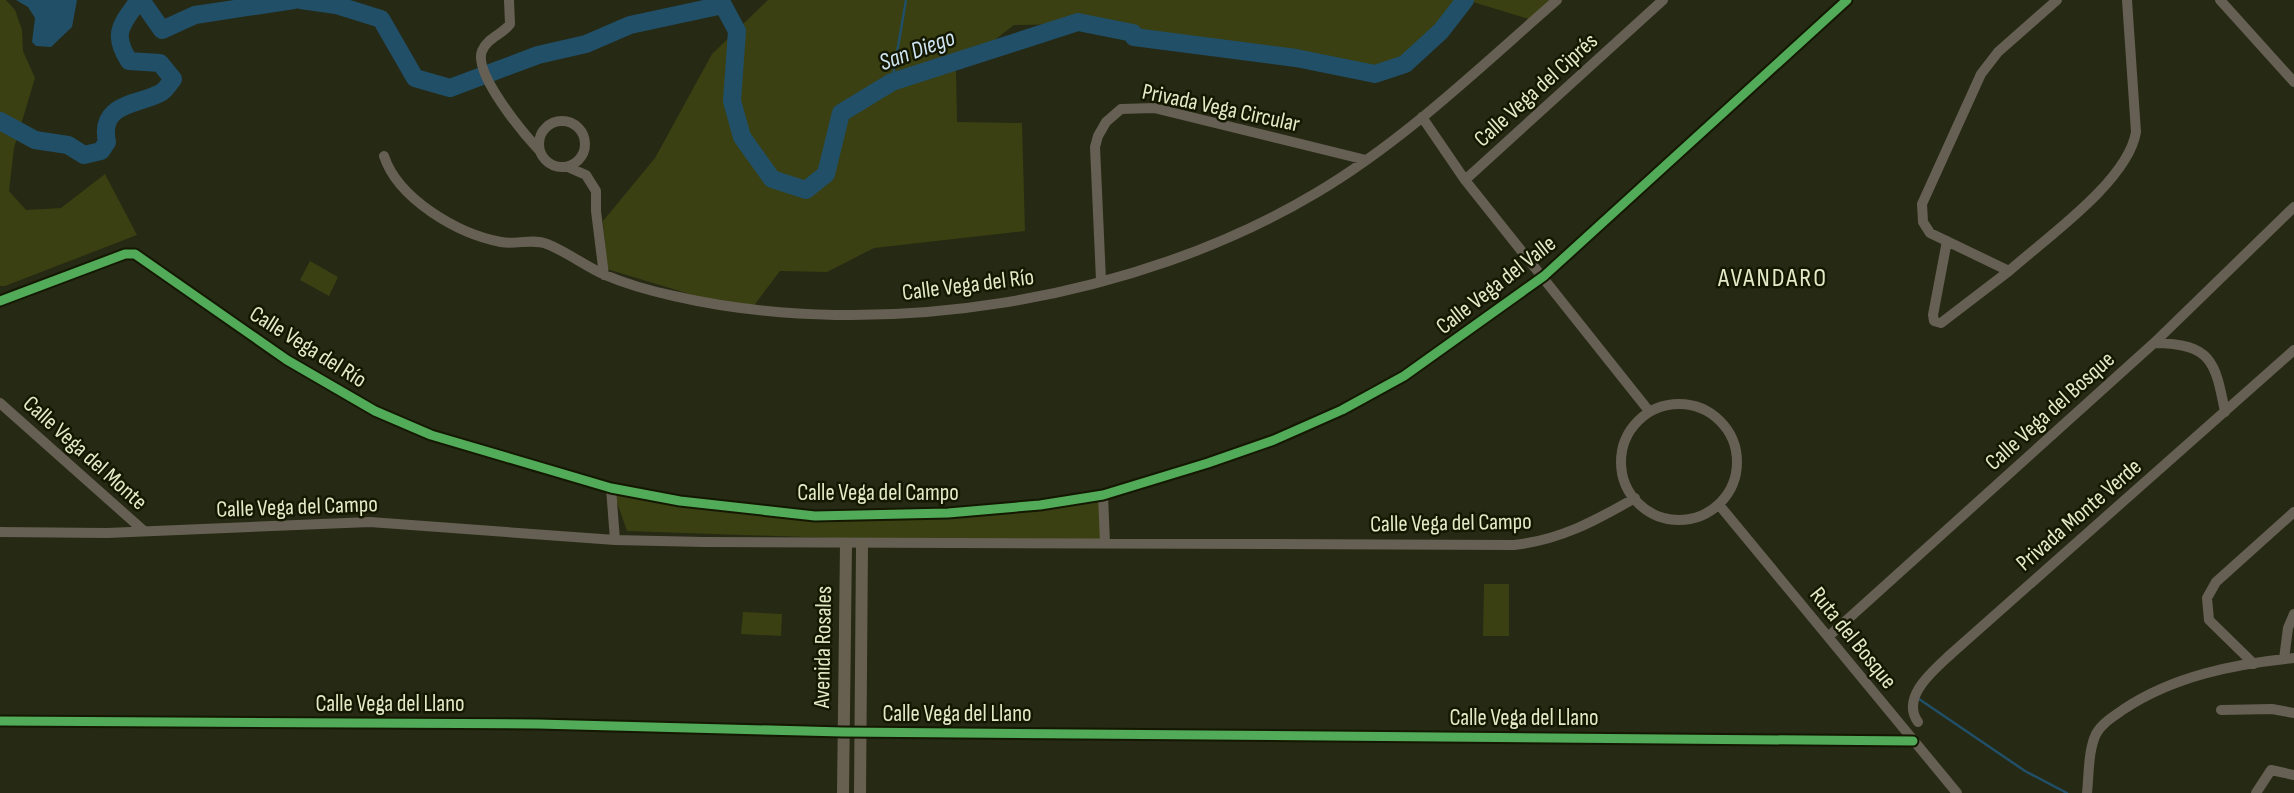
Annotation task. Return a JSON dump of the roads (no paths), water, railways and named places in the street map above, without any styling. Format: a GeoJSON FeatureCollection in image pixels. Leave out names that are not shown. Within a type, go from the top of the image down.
{"type":"FeatureCollection","features":[{"type":"Feature","properties":{"kind":"street"},"geometry":{"type":"LineString","coordinates":[[509,0],[510,24],[485,45],[481,55],[484,73],[550,164],[586,175],[596,191],[604,275]]}},
{"type":"Feature","properties":{"kind":"street","name":"Calle Vega del Río"},"geometry":{"type":"LineString","coordinates":[[384,156],[390,174],[443,220],[504,243],[537,241],[550,245],[604,275],[672,296],[749,310],[818,316],[996,305],[1167,262],[1285,211],[1366,160],[1422,117],[1557,0]]}},
{"type":"Feature","properties":{"kind":"street","name":"Calle Vega del Ciprés"},"geometry":{"type":"LineString","coordinates":[[1465,180],[1663,0]]}},
{"type":"Feature","properties":{"kind":"street","name":"Calle Vega del Valle"},"geometry":{"type":"LineString","coordinates":[[1103,495],[1274,440],[1371,396],[1447,348],[1544,276],[1847,0]]}},
{"type":"Feature","properties":{"kind":"street"},"geometry":{"type":"LineString","coordinates":[[2009,271],[1926,228],[1921,210],[1970,94],[1998,52],[2057,0]]}},
{"type":"Feature","properties":{"kind":"street"},"geometry":{"type":"LineString","coordinates":[[1947,241],[1933,315],[1937,323],[1941,323],[2009,271],[2113,179],[2132,150],[2136,132],[2127,0]]}},
{"type":"Feature","properties":{"kind":"street"},"geometry":{"type":"LineString","coordinates":[[2220,0],[2294,82]]}},
{"type":"Feature","properties":{"kind":"street","name":"Privada Vega Circular"},"geometry":{"type":"LineString","coordinates":[[1101,280],[1095,148],[1106,122],[1121,109],[1154,108],[1366,160]]}},
{"type":"Feature","properties":{"kind":"street"},"geometry":{"type":"LineString","coordinates":[[1422,117],[1465,180],[1649,411]]}},
{"type":"Feature","properties":{"kind":"street"},"geometry":{"type":"LineString","coordinates":[[539,150],[540,136],[549,125],[563,121],[576,126],[585,144],[581,157],[570,168]]}},
{"type":"Feature","properties":{"kind":"street","name":"Calle Vega del Bosque"},"geometry":{"type":"LineString","coordinates":[[1828,637],[2154,343],[2294,207]]}},
{"type":"Feature","properties":{"kind":"street","name":"Calle Vega del Río"},"geometry":{"type":"LineString","coordinates":[[0,302],[125,254],[135,254],[287,360],[375,411],[431,435],[611,488]]}},
{"type":"Feature","properties":{"kind":"street"},"geometry":{"type":"LineString","coordinates":[[2154,343],[2185,343],[2206,355],[2213,366],[2225,412]]}},
{"type":"Feature","properties":{"kind":"street","name":"Privada Monte Verde"},"geometry":{"type":"LineString","coordinates":[[1918,722],[1913,709],[1914,699],[1932,673],[2294,350]]}},
{"type":"Feature","properties":{"kind":"street","name":"Calle Vega del Monte"},"geometry":{"type":"LineString","coordinates":[[0,403],[144,531]]}},
{"type":"Feature","properties":{"kind":"street"},"geometry":{"type":"LineString","coordinates":[[1666,405],[1694,408],[1719,422],[1731,437],[1737,455],[1737,474],[1731,491],[1720,506],[1699,518],[1674,520],[1650,511],[1635,498],[1624,479],[1622,448],[1632,427],[1649,411],[1666,405]]}},
{"type":"Feature","properties":{"kind":"street"},"geometry":{"type":"LineString","coordinates":[[611,488],[615,540]]}},
{"type":"Feature","properties":{"kind":"street","name":"Calle Vega del Campo"},"geometry":{"type":"LineString","coordinates":[[611,488],[680,501],[834,517],[979,511],[1103,495]]}},
{"type":"Feature","properties":{"kind":"street"},"geometry":{"type":"LineString","coordinates":[[1103,495],[1105,543]]}},
{"type":"Feature","properties":{"kind":"street","name":"Calle Vega del Campo"},"geometry":{"type":"LineString","coordinates":[[0,532],[144,531],[370,522],[615,540],[862,545],[1514,545],[1534,543],[1584,527],[1635,498]]}},
{"type":"Feature","properties":{"kind":"street","name":"Ruta del Bosque"},"geometry":{"type":"LineString","coordinates":[[1720,506],[1957,793]]}},
{"type":"Feature","properties":{"kind":"street"},"geometry":{"type":"LineString","coordinates":[[2254,664],[2209,620],[2207,598],[2216,582],[2294,512]]}},
{"type":"Feature","properties":{"kind":"street","name":"Avenida Rosales"},"geometry":{"type":"LineString","coordinates":[[843,793],[846,544]]}},
{"type":"Feature","properties":{"kind":"street","name":"Avenida Rosales"},"geometry":{"type":"LineString","coordinates":[[860,793],[862,545]]}},
{"type":"Feature","properties":{"kind":"street"},"geometry":{"type":"LineString","coordinates":[[2087,793],[2095,736],[2109,719],[2171,683],[2289,659],[2288,628],[2294,614]]}},
{"type":"Feature","properties":{"kind":"street"},"geometry":{"type":"LineString","coordinates":[[2221,710],[2272,709],[2294,713]]}},
{"type":"Feature","properties":{"kind":"street","name":"Calle Vega del Llano"},"geometry":{"type":"LineString","coordinates":[[0,720],[538,724],[843,732],[1913,741]]}},
{"type":"Feature","properties":{"kind":"street"},"geometry":{"type":"LineString","coordinates":[[2256,793],[2271,771],[2294,775]]}},
{"type":"Feature","properties":{"kind":"water"},"geometry":{"type":"Polygon","coordinates":[[[16,0],[77,0],[72,27],[51,47],[36,46],[32,42],[35,18],[28,7],[16,0]]]}},
{"type":"Feature","properties":{"kind":"waterway","name":"San Diego"},"geometry":{"type":"LineString","coordinates":[[0,121],[35,140],[68,145],[84,155],[101,151],[107,142],[106,129],[109,119],[115,112],[162,92],[173,79],[160,63],[129,61],[124,51],[121,29],[139,0]]}},
{"type":"Feature","properties":{"kind":"waterway","name":"San Diego"},"geometry":{"type":"LineString","coordinates":[[141,0],[162,30],[195,15],[294,0]]}},
{"type":"Feature","properties":{"kind":"waterway","name":"San Diego"},"geometry":{"type":"LineString","coordinates":[[301,0],[336,5],[381,19],[415,78],[450,88],[538,55],[586,44],[630,25],[723,5],[737,31],[732,101],[742,137],[772,179],[806,190],[826,174],[841,113],[892,82],[1078,22],[1133,33],[1134,37],[1296,58],[1375,74],[1405,64],[1441,31],[1465,0]]}},
{"type":"Feature","properties":{"kind":"waterway"},"geometry":{"type":"LineString","coordinates":[[892,82],[906,0]]}},
{"type":"Feature","properties":{"kind":"waterway"},"geometry":{"type":"LineString","coordinates":[[1919,699],[2025,771],[2067,793]]}},
{"type":"Feature","properties":{"kind":"district","name":"AVANDARO"},"geometry":{"type":"Point","coordinates":[1773,278]}}]}
